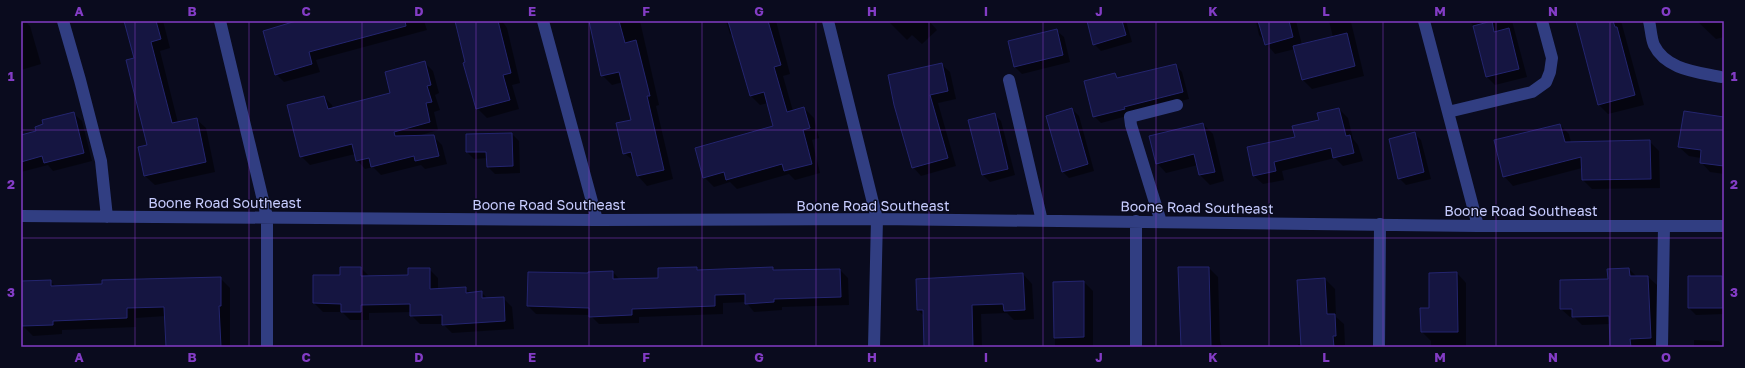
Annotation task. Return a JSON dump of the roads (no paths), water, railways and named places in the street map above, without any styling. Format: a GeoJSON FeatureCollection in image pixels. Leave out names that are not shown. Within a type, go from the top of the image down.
{"type":"FeatureCollection","features":[{"type":"Feature","properties":{"kind":"street"},"geometry":{"type":"LineString","coordinates":[[63,21],[77,66],[100,162],[107,217]]}},
{"type":"Feature","properties":{"kind":"street"},"geometry":{"type":"LineString","coordinates":[[220,21],[267,217],[268,347]]}},
{"type":"Feature","properties":{"kind":"street"},"geometry":{"type":"LineString","coordinates":[[543,21],[596,220]]}},
{"type":"Feature","properties":{"kind":"street"},"geometry":{"type":"LineString","coordinates":[[828,21],[877,220],[874,347]]}},
{"type":"Feature","properties":{"kind":"street"},"geometry":{"type":"LineString","coordinates":[[1424,21],[1478,226]]}},
{"type":"Feature","properties":{"kind":"street"},"geometry":{"type":"LineString","coordinates":[[1448,112],[1532,92],[1546,82],[1550,72],[1552,58],[1542,21]]}},
{"type":"Feature","properties":{"kind":"street"},"geometry":{"type":"LineString","coordinates":[[1649,21],[1654,45],[1664,58],[1676,67],[1721,77]]}},
{"type":"Feature","properties":{"kind":"street"},"geometry":{"type":"LineString","coordinates":[[1009,80],[1042,221]]}},
{"type":"Feature","properties":{"kind":"street"},"geometry":{"type":"LineString","coordinates":[[1161,222],[1130,125],[1130,117],[1177,105]]}},
{"type":"Feature","properties":{"kind":"street","name":"Boone Road Southeast"},"geometry":{"type":"LineString","coordinates":[[21,216],[596,220],[1136,221],[1478,226],[1724,226]]}},
{"type":"Feature","properties":{"kind":"street"},"geometry":{"type":"LineString","coordinates":[[1136,221],[1136,347]]}},
{"type":"Feature","properties":{"kind":"street"},"geometry":{"type":"LineString","coordinates":[[1379,347],[1380,224]]}},
{"type":"Feature","properties":{"kind":"street"},"geometry":{"type":"LineString","coordinates":[[1662,347],[1664,226]]}}]}
